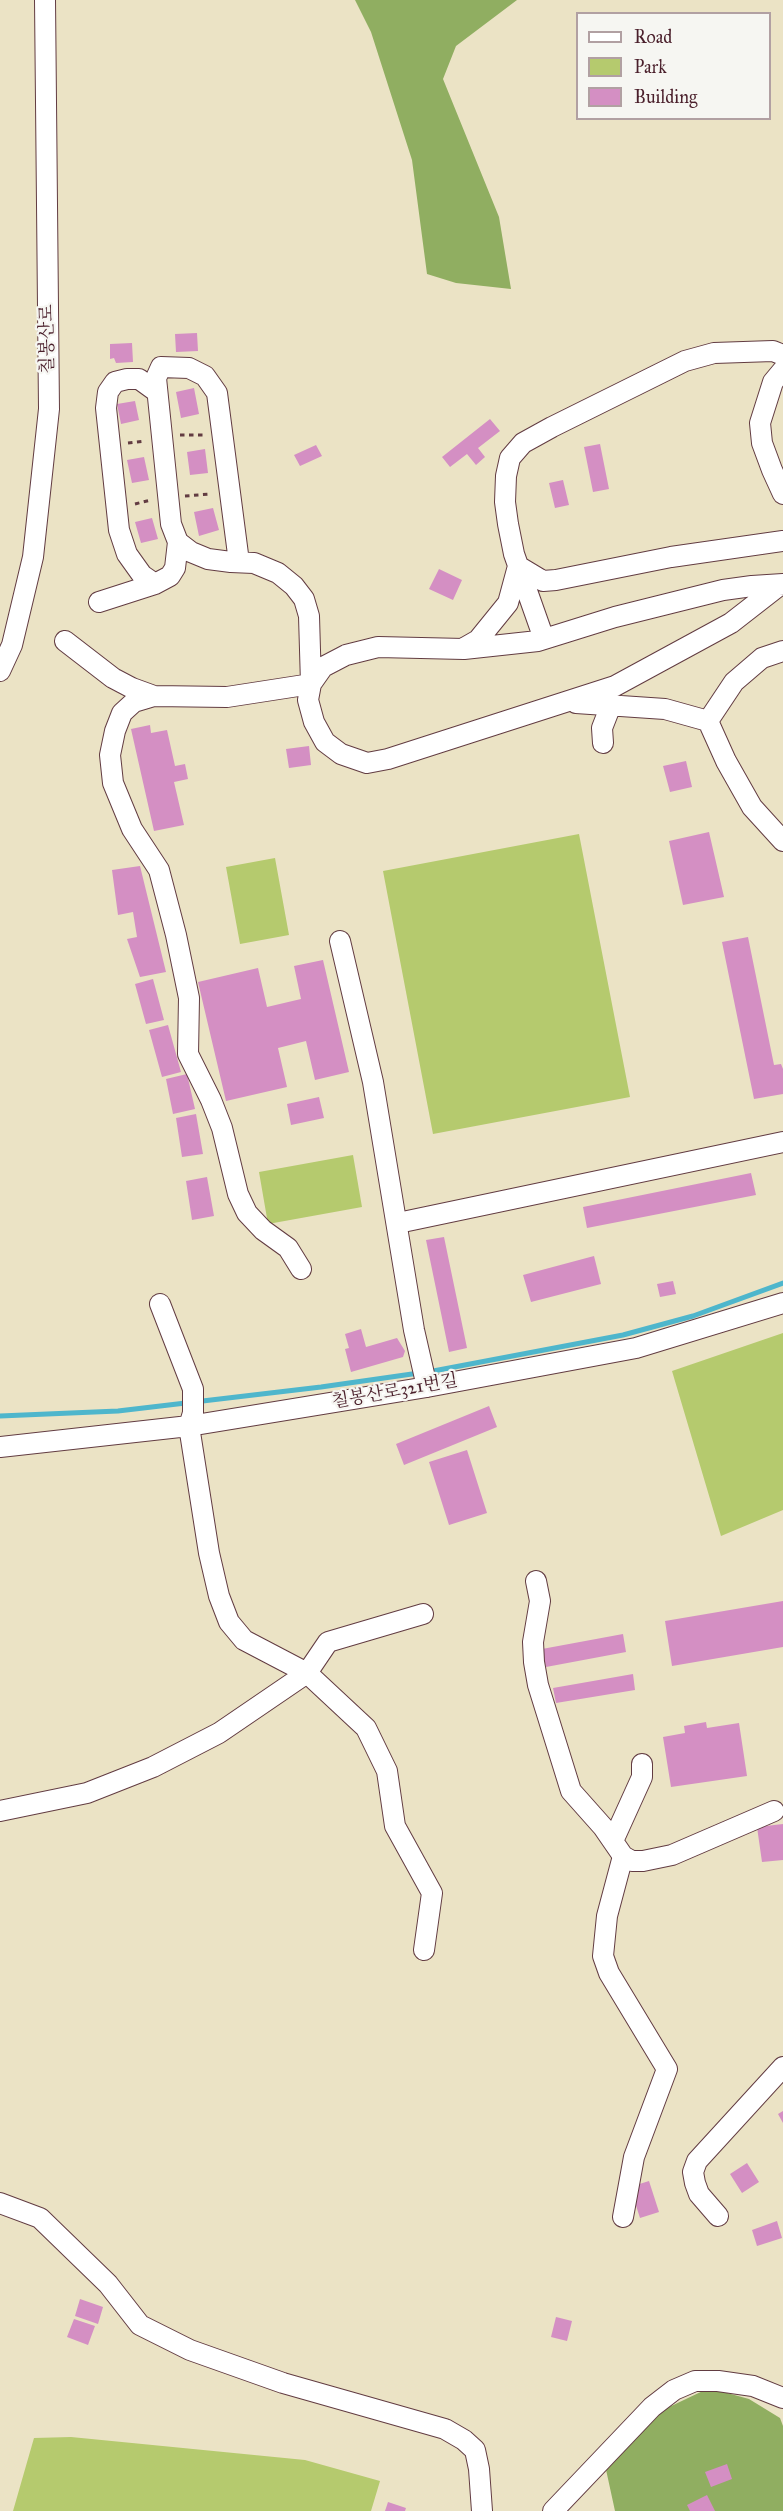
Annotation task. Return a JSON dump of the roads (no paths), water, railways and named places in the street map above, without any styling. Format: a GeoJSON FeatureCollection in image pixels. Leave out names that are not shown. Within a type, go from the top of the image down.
{"type":"FeatureCollection","features":[{"type":"Feature","properties":{"kind":"street","name":"칠봉산로"},"geometry":{"type":"LineString","coordinates":[[0,671],[12,645],[33,557],[49,409],[45,0]]}},
{"type":"Feature","properties":{"kind":"street"},"geometry":{"type":"LineString","coordinates":[[544,639],[518,566],[507,524],[506,476],[510,458],[523,443],[685,361],[714,352],[773,351],[783,356]]}},
{"type":"Feature","properties":{"kind":"street"},"geometry":{"type":"LineString","coordinates":[[99,602],[154,584],[170,576],[175,568],[178,542],[171,524],[156,378],[161,367],[189,368],[205,376],[217,393],[239,562]]}},
{"type":"Feature","properties":{"kind":"street"},"geometry":{"type":"LineString","coordinates":[[783,370],[773,382],[760,423],[762,443],[783,494]]}},
{"type":"Feature","properties":{"kind":"street"},"geometry":{"type":"LineString","coordinates":[[154,584],[142,575],[127,554],[120,530],[106,408],[108,392],[115,381],[127,378],[139,379],[157,392]]}},
{"type":"Feature","properties":{"kind":"street"},"geometry":{"type":"LineString","coordinates":[[518,566],[543,581],[556,580],[671,557],[783,541]]}},
{"type":"Feature","properties":{"kind":"street"},"geometry":{"type":"LineString","coordinates":[[178,542],[190,552],[208,559],[254,563],[278,573],[294,586],[304,599],[309,616],[311,684],[308,700],[314,722],[325,742],[341,754],[367,763],[388,759],[615,686],[731,623],[781,585]]}},
{"type":"Feature","properties":{"kind":"street"},"geometry":{"type":"LineString","coordinates":[[464,649],[478,640],[508,603],[518,566]]}},
{"type":"Feature","properties":{"kind":"street"},"geometry":{"type":"LineString","coordinates":[[301,1269],[288,1248],[263,1230],[247,1213],[238,1194],[222,1128],[188,1054],[189,998],[176,934],[159,870],[132,829],[113,783],[110,755],[122,713],[135,702],[154,696],[227,697],[311,684],[323,667],[346,655],[378,647],[464,649],[544,639],[615,617],[723,590],[781,585]]}},
{"type":"Feature","properties":{"kind":"street"},"geometry":{"type":"LineString","coordinates":[[64,641],[113,678],[154,696]]}},
{"type":"Feature","properties":{"kind":"street"},"geometry":{"type":"LineString","coordinates":[[708,722],[734,682],[762,658],[780,655]]}},
{"type":"Feature","properties":{"kind":"street"},"geometry":{"type":"LineString","coordinates":[[564,702],[665,709],[708,722],[726,761],[752,807],[783,841]]}},
{"type":"Feature","properties":{"kind":"street"},"geometry":{"type":"LineString","coordinates":[[603,743],[602,728],[611,705]]}},
{"type":"Feature","properties":{"kind":"street"},"geometry":{"type":"LineString","coordinates":[[340,941],[373,1082],[419,1358],[427,1387]]}},
{"type":"Feature","properties":{"kind":"street"},"geometry":{"type":"LineString","coordinates":[[398,1223],[783,1142]]}},
{"type":"Feature","properties":{"kind":"street","name":"칠봉산로321번길"},"geometry":{"type":"LineString","coordinates":[[0,1447],[427,1387],[636,1348],[783,1303]]}},
{"type":"Feature","properties":{"kind":"street"},"geometry":{"type":"LineString","coordinates":[[160,1304],[193,1389],[191,1419],[209,1553],[219,1596],[229,1622],[244,1640],[307,1673],[366,1728],[387,1771],[395,1826],[432,1893],[424,1950]]}},
{"type":"Feature","properties":{"kind":"street"},"geometry":{"type":"LineString","coordinates":[[536,1581],[540,1601],[533,1642],[538,1685],[571,1791],[618,1849],[632,1861],[672,1855],[774,1811]]}},
{"type":"Feature","properties":{"kind":"street"},"geometry":{"type":"LineString","coordinates":[[0,1811],[87,1793],[153,1767],[219,1733],[307,1673],[328,1642],[423,1614]]}},
{"type":"Feature","properties":{"kind":"street"},"geometry":{"type":"LineString","coordinates":[[624,2217],[634,2157],[668,2069],[609,1973],[603,1956],[618,1849],[642,1777],[642,1764]]}},
{"type":"Feature","properties":{"kind":"street"},"geometry":{"type":"LineString","coordinates":[[718,2217],[699,2194],[694,2183],[693,2172],[697,2161],[783,2067]]}},
{"type":"Feature","properties":{"kind":"street"},"geometry":{"type":"LineString","coordinates":[[0,2203],[40,2218],[108,2284],[140,2325],[190,2350],[283,2383],[446,2429],[464,2440],[475,2451],[479,2469],[482,2511]]}},
{"type":"Feature","properties":{"kind":"street"},"geometry":{"type":"LineString","coordinates":[[553,2511],[652,2407],[674,2390],[695,2381],[753,2385],[783,2398]]}},
{"type":"Feature","properties":{"kind":"waterway"},"geometry":{"type":"LineString","coordinates":[[428,1372],[623,1335],[693,1316],[783,1283]]}},
{"type":"Feature","properties":{"kind":"waterway"},"geometry":{"type":"LineString","coordinates":[[0,1416],[118,1411],[419,1373]]}}]}
